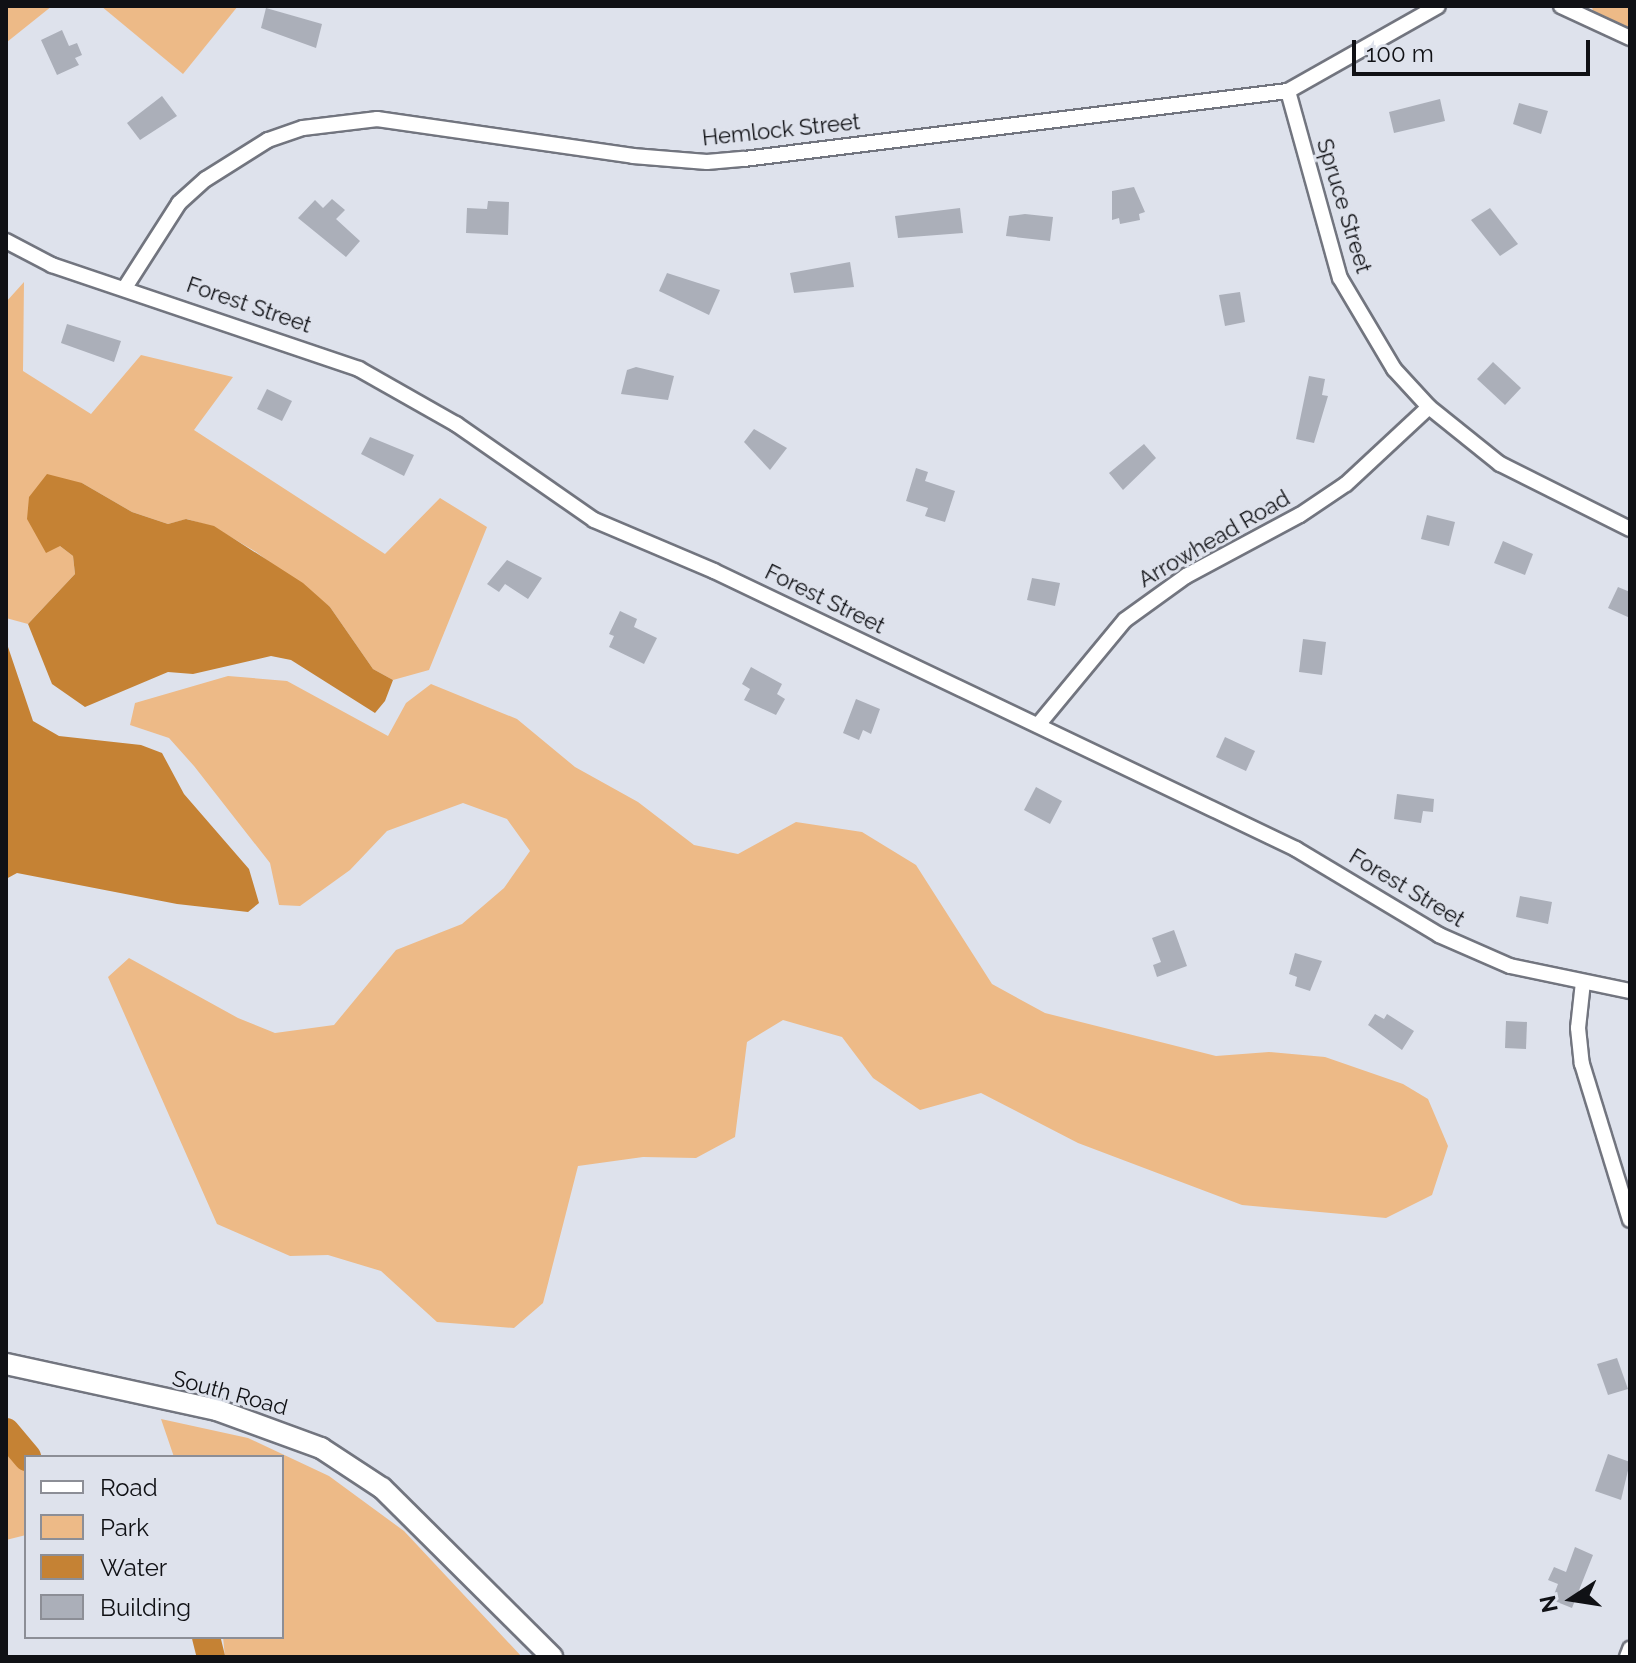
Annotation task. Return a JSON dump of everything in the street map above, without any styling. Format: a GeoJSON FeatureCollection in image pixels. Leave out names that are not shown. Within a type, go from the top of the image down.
{"type":"FeatureCollection","features":[{"type":"Feature","properties":{"kind":"street","name":"Hemlock Street"},"geometry":{"type":"LineString","coordinates":[[126,286],[179,203],[206,179],[268,140],[339,120],[414,122],[633,156],[707,162],[1288,91],[1438,6]]}},
{"type":"Feature","properties":{"kind":"street"},"geometry":{"type":"LineString","coordinates":[[1561,6],[1630,38]]}},
{"type":"Feature","properties":{"kind":"street","name":"Spruce Street"},"geometry":{"type":"LineString","coordinates":[[1288,91],[1340,278],[1375,342],[1429,407],[1500,464],[1630,529]]}},
{"type":"Feature","properties":{"kind":"street","name":"Forest Street"},"geometry":{"type":"LineString","coordinates":[[6,241],[52,265],[126,286],[359,369],[456,424],[594,520],[714,571],[1296,849],[1473,952],[1583,982],[1630,991]]}},
{"type":"Feature","properties":{"kind":"street","name":"Arrowhead Road"},"geometry":{"type":"LineString","coordinates":[[1038,725],[1125,620],[1175,583],[1300,515],[1346,484],[1429,407]]}},
{"type":"Feature","properties":{"kind":"street"},"geometry":{"type":"LineString","coordinates":[[1583,982],[1578,1028],[1582,1064],[1630,1220]]}},
{"type":"Feature","properties":{"kind":"street","name":"South Road"},"geometry":{"type":"LineString","coordinates":[[6,1364],[217,1410],[321,1448],[400,1504],[552,1657]]}},
{"type":"Feature","properties":{"kind":"street"},"geometry":{"type":"LineString","coordinates":[[1627,1657],[1630,1649]]}},
{"type":"Feature","properties":{"kind":"green space"},"geometry":{"type":"Polygon","coordinates":[[[6,6],[52,6],[7,42],[6,6]]]}},
{"type":"Feature","properties":{"kind":"green space"},"geometry":{"type":"Polygon","coordinates":[[[101,6],[238,6],[183,74],[101,6]]]}},
{"type":"Feature","properties":{"kind":"green space"},"geometry":{"type":"Polygon","coordinates":[[[1592,6],[1630,6],[1630,28],[1593,13],[1592,6]]]}},
{"type":"Feature","properties":{"kind":"green space"},"geometry":{"type":"Polygon","coordinates":[[[24,282],[23,371],[91,414],[141,355],[233,377],[194,430],[385,554],[440,498],[487,527],[429,670],[393,680],[373,669],[330,607],[256,552],[214,527],[187,519],[168,524],[132,512],[82,483],[60,546],[73,556],[75,574],[28,624],[6,618],[6,302],[24,282]]]}},
{"type":"Feature","properties":{"kind":"green space"},"geometry":{"type":"Polygon","coordinates":[[[228,676],[287,681],[388,736],[406,703],[431,684],[517,719],[575,767],[638,802],[694,845],[738,854],[796,822],[862,832],[916,865],[992,984],[1045,1013],[1216,1056],[1269,1052],[1325,1057],[1403,1084],[1428,1099],[1448,1146],[1432,1195],[1386,1218],[1242,1205],[1078,1143],[981,1093],[920,1110],[873,1078],[842,1037],[783,1020],[747,1042],[735,1137],[696,1158],[643,1157],[578,1166],[543,1303],[514,1328],[437,1322],[381,1271],[328,1255],[290,1256],[217,1224],[108,977],[129,958],[238,1018],[275,1033],[334,1025],[396,950],[462,924],[504,888],[530,851],[507,819],[463,803],[387,831],[350,870],[300,906],[279,905],[270,863],[194,766],[169,738],[130,725],[135,703],[228,676]]]}},
{"type":"Feature","properties":{"kind":"green space"},"geometry":{"type":"Polygon","coordinates":[[[161,1419],[248,1438],[329,1476],[404,1531],[522,1657],[225,1657],[223,1639],[284,1639],[284,1455],[173,1455],[161,1419]]]}},
{"type":"Feature","properties":{"kind":"green space"},"geometry":{"type":"Polygon","coordinates":[[[6,1444],[24,1457],[24,1536],[6,1540],[6,1444]]]}},
{"type":"Feature","properties":{"kind":"water"},"geometry":{"type":"Polygon","coordinates":[[[47,474],[82,483],[132,512],[168,524],[186,519],[214,526],[303,583],[330,607],[373,669],[393,680],[385,701],[375,713],[291,660],[271,656],[193,674],[168,672],[85,707],[52,684],[28,624],[75,574],[73,556],[60,546],[46,553],[27,519],[29,497],[47,474]]]}},
{"type":"Feature","properties":{"kind":"water"},"geometry":{"type":"Polygon","coordinates":[[[6,641],[33,721],[59,736],[141,745],[162,753],[184,794],[249,869],[259,903],[248,912],[177,904],[17,873],[6,879],[6,641]]]}},
{"type":"Feature","properties":{"kind":"building"},"geometry":{"type":"Polygon","coordinates":[[[266,8],[322,24],[316,48],[261,28],[266,8]]]}},
{"type":"Feature","properties":{"kind":"building"},"geometry":{"type":"Polygon","coordinates":[[[62,30],[69,46],[77,43],[82,55],[75,58],[79,65],[57,75],[41,40],[62,30]]]}},
{"type":"Feature","properties":{"kind":"building"},"geometry":{"type":"Polygon","coordinates":[[[162,96],[177,116],[140,140],[127,123],[162,96]]]}},
{"type":"Feature","properties":{"kind":"building"},"geometry":{"type":"Polygon","coordinates":[[[1440,99],[1445,121],[1394,133],[1389,112],[1440,99]]]}},
{"type":"Feature","properties":{"kind":"building"},"geometry":{"type":"Polygon","coordinates":[[[1519,103],[1548,111],[1541,134],[1513,124],[1519,103]]]}},
{"type":"Feature","properties":{"kind":"building"},"geometry":{"type":"Polygon","coordinates":[[[1134,187],[1145,212],[1139,214],[1140,220],[1120,224],[1119,218],[1112,220],[1112,191],[1134,187]]]}},
{"type":"Feature","properties":{"kind":"building"},"geometry":{"type":"Polygon","coordinates":[[[332,199],[345,210],[336,219],[360,241],[346,257],[298,218],[315,200],[323,208],[332,199]]]}},
{"type":"Feature","properties":{"kind":"building"},"geometry":{"type":"Polygon","coordinates":[[[488,201],[509,202],[508,235],[466,233],[467,208],[487,209],[488,201]]]}},
{"type":"Feature","properties":{"kind":"building"},"geometry":{"type":"Polygon","coordinates":[[[960,208],[963,233],[898,238],[895,216],[960,208]]]}},
{"type":"Feature","properties":{"kind":"building"},"geometry":{"type":"Polygon","coordinates":[[[1490,208],[1518,244],[1500,256],[1471,220],[1490,208]]]}},
{"type":"Feature","properties":{"kind":"building"},"geometry":{"type":"Polygon","coordinates":[[[1009,216],[1053,217],[1050,241],[1006,236],[1009,216]]]}},
{"type":"Feature","properties":{"kind":"building"},"geometry":{"type":"Polygon","coordinates":[[[850,262],[854,287],[794,293],[790,273],[850,262]]]}},
{"type":"Feature","properties":{"kind":"building"},"geometry":{"type":"Polygon","coordinates":[[[667,273],[720,290],[709,315],[659,291],[667,273]]]}},
{"type":"Feature","properties":{"kind":"building"},"geometry":{"type":"Polygon","coordinates":[[[1240,292],[1245,322],[1225,326],[1219,295],[1240,292]]]}},
{"type":"Feature","properties":{"kind":"building"},"geometry":{"type":"Polygon","coordinates":[[[67,324],[121,341],[114,362],[61,343],[67,324]]]}},
{"type":"Feature","properties":{"kind":"building"},"geometry":{"type":"Polygon","coordinates":[[[1493,362],[1521,388],[1505,405],[1477,379],[1493,362]]]}},
{"type":"Feature","properties":{"kind":"building"},"geometry":{"type":"Polygon","coordinates":[[[636,367],[674,376],[668,400],[621,394],[627,370],[636,367]]]}},
{"type":"Feature","properties":{"kind":"building"},"geometry":{"type":"Polygon","coordinates":[[[1309,376],[1325,379],[1322,395],[1328,396],[1314,443],[1296,439],[1309,376]]]}},
{"type":"Feature","properties":{"kind":"building"},"geometry":{"type":"Polygon","coordinates":[[[267,389],[292,401],[282,421],[257,409],[267,389]]]}},
{"type":"Feature","properties":{"kind":"building"},"geometry":{"type":"Polygon","coordinates":[[[754,429],[787,448],[770,470],[744,442],[754,429]]]}},
{"type":"Feature","properties":{"kind":"building"},"geometry":{"type":"Polygon","coordinates":[[[370,437],[414,455],[404,476],[361,454],[370,437]]]}},
{"type":"Feature","properties":{"kind":"building"},"geometry":{"type":"Polygon","coordinates":[[[1144,444],[1156,458],[1123,490],[1109,473],[1144,444]]]}},
{"type":"Feature","properties":{"kind":"building"},"geometry":{"type":"Polygon","coordinates":[[[916,468],[928,472],[925,481],[955,491],[945,522],[925,516],[928,508],[906,501],[916,468]]]}},
{"type":"Feature","properties":{"kind":"building"},"geometry":{"type":"Polygon","coordinates":[[[1427,515],[1455,522],[1449,546],[1421,539],[1427,515]]]}},
{"type":"Feature","properties":{"kind":"building"},"geometry":{"type":"Polygon","coordinates":[[[1503,541],[1533,554],[1525,575],[1494,563],[1503,541]]]}},
{"type":"Feature","properties":{"kind":"building"},"geometry":{"type":"Polygon","coordinates":[[[507,560],[542,578],[528,599],[505,584],[499,592],[487,584],[507,560]]]}},
{"type":"Feature","properties":{"kind":"building"},"geometry":{"type":"Polygon","coordinates":[[[1032,578],[1060,583],[1055,606],[1027,600],[1032,578]]]}},
{"type":"Feature","properties":{"kind":"building"},"geometry":{"type":"Polygon","coordinates":[[[1618,587],[1630,592],[1630,618],[1608,608],[1618,587]]]}},
{"type":"Feature","properties":{"kind":"building"},"geometry":{"type":"Polygon","coordinates":[[[620,611],[637,619],[634,627],[657,638],[644,664],[609,647],[614,636],[609,634],[620,611]]]}},
{"type":"Feature","properties":{"kind":"building"},"geometry":{"type":"Polygon","coordinates":[[[1303,639],[1326,642],[1322,675],[1299,672],[1303,639]]]}},
{"type":"Feature","properties":{"kind":"building"},"geometry":{"type":"Polygon","coordinates":[[[751,667],[782,684],[777,694],[785,699],[776,715],[744,700],[750,689],[742,684],[751,667]]]}},
{"type":"Feature","properties":{"kind":"building"},"geometry":{"type":"Polygon","coordinates":[[[856,699],[880,709],[871,734],[863,730],[859,740],[843,733],[856,699]]]}},
{"type":"Feature","properties":{"kind":"building"},"geometry":{"type":"Polygon","coordinates":[[[1225,737],[1255,751],[1246,771],[1216,757],[1225,737]]]}},
{"type":"Feature","properties":{"kind":"building"},"geometry":{"type":"Polygon","coordinates":[[[1036,787],[1062,801],[1050,824],[1024,810],[1036,787]]]}},
{"type":"Feature","properties":{"kind":"building"},"geometry":{"type":"Polygon","coordinates":[[[1397,794],[1434,799],[1433,812],[1423,811],[1421,823],[1394,819],[1397,794]]]}},
{"type":"Feature","properties":{"kind":"building"},"geometry":{"type":"Polygon","coordinates":[[[1520,896],[1552,902],[1548,924],[1516,917],[1520,896]]]}},
{"type":"Feature","properties":{"kind":"building"},"geometry":{"type":"Polygon","coordinates":[[[1174,930],[1187,966],[1157,977],[1153,965],[1161,962],[1152,938],[1174,930]]]}},
{"type":"Feature","properties":{"kind":"building"},"geometry":{"type":"Polygon","coordinates":[[[1295,953],[1322,961],[1310,991],[1295,986],[1297,977],[1289,974],[1295,953]]]}},
{"type":"Feature","properties":{"kind":"building"},"geometry":{"type":"Polygon","coordinates":[[[1375,1014],[1384,1019],[1387,1014],[1414,1031],[1402,1050],[1368,1025],[1375,1014]]]}},
{"type":"Feature","properties":{"kind":"building"},"geometry":{"type":"Polygon","coordinates":[[[1506,1021],[1527,1022],[1526,1049],[1505,1048],[1506,1021]]]}},
{"type":"Feature","properties":{"kind":"building"},"geometry":{"type":"Polygon","coordinates":[[[1617,1358],[1628,1389],[1608,1395],[1597,1364],[1617,1358]]]}},
{"type":"Feature","properties":{"kind":"building"},"geometry":{"type":"Polygon","coordinates":[[[1608,1454],[1630,1462],[1621,1500],[1595,1491],[1608,1454]]]}},
{"type":"Feature","properties":{"kind":"building"},"geometry":{"type":"Polygon","coordinates":[[[1575,1547],[1593,1555],[1572,1608],[1552,1600],[1558,1584],[1548,1580],[1554,1567],[1566,1572],[1575,1547]]]}},
{"type":"Feature","properties":{"kind":"waterway"},"geometry":{"type":"LineString","coordinates":[[6,1432],[25,1455]]}},
{"type":"Feature","properties":{"kind":"waterway"},"geometry":{"type":"LineString","coordinates":[[206,1639],[211,1657]]}}]}
